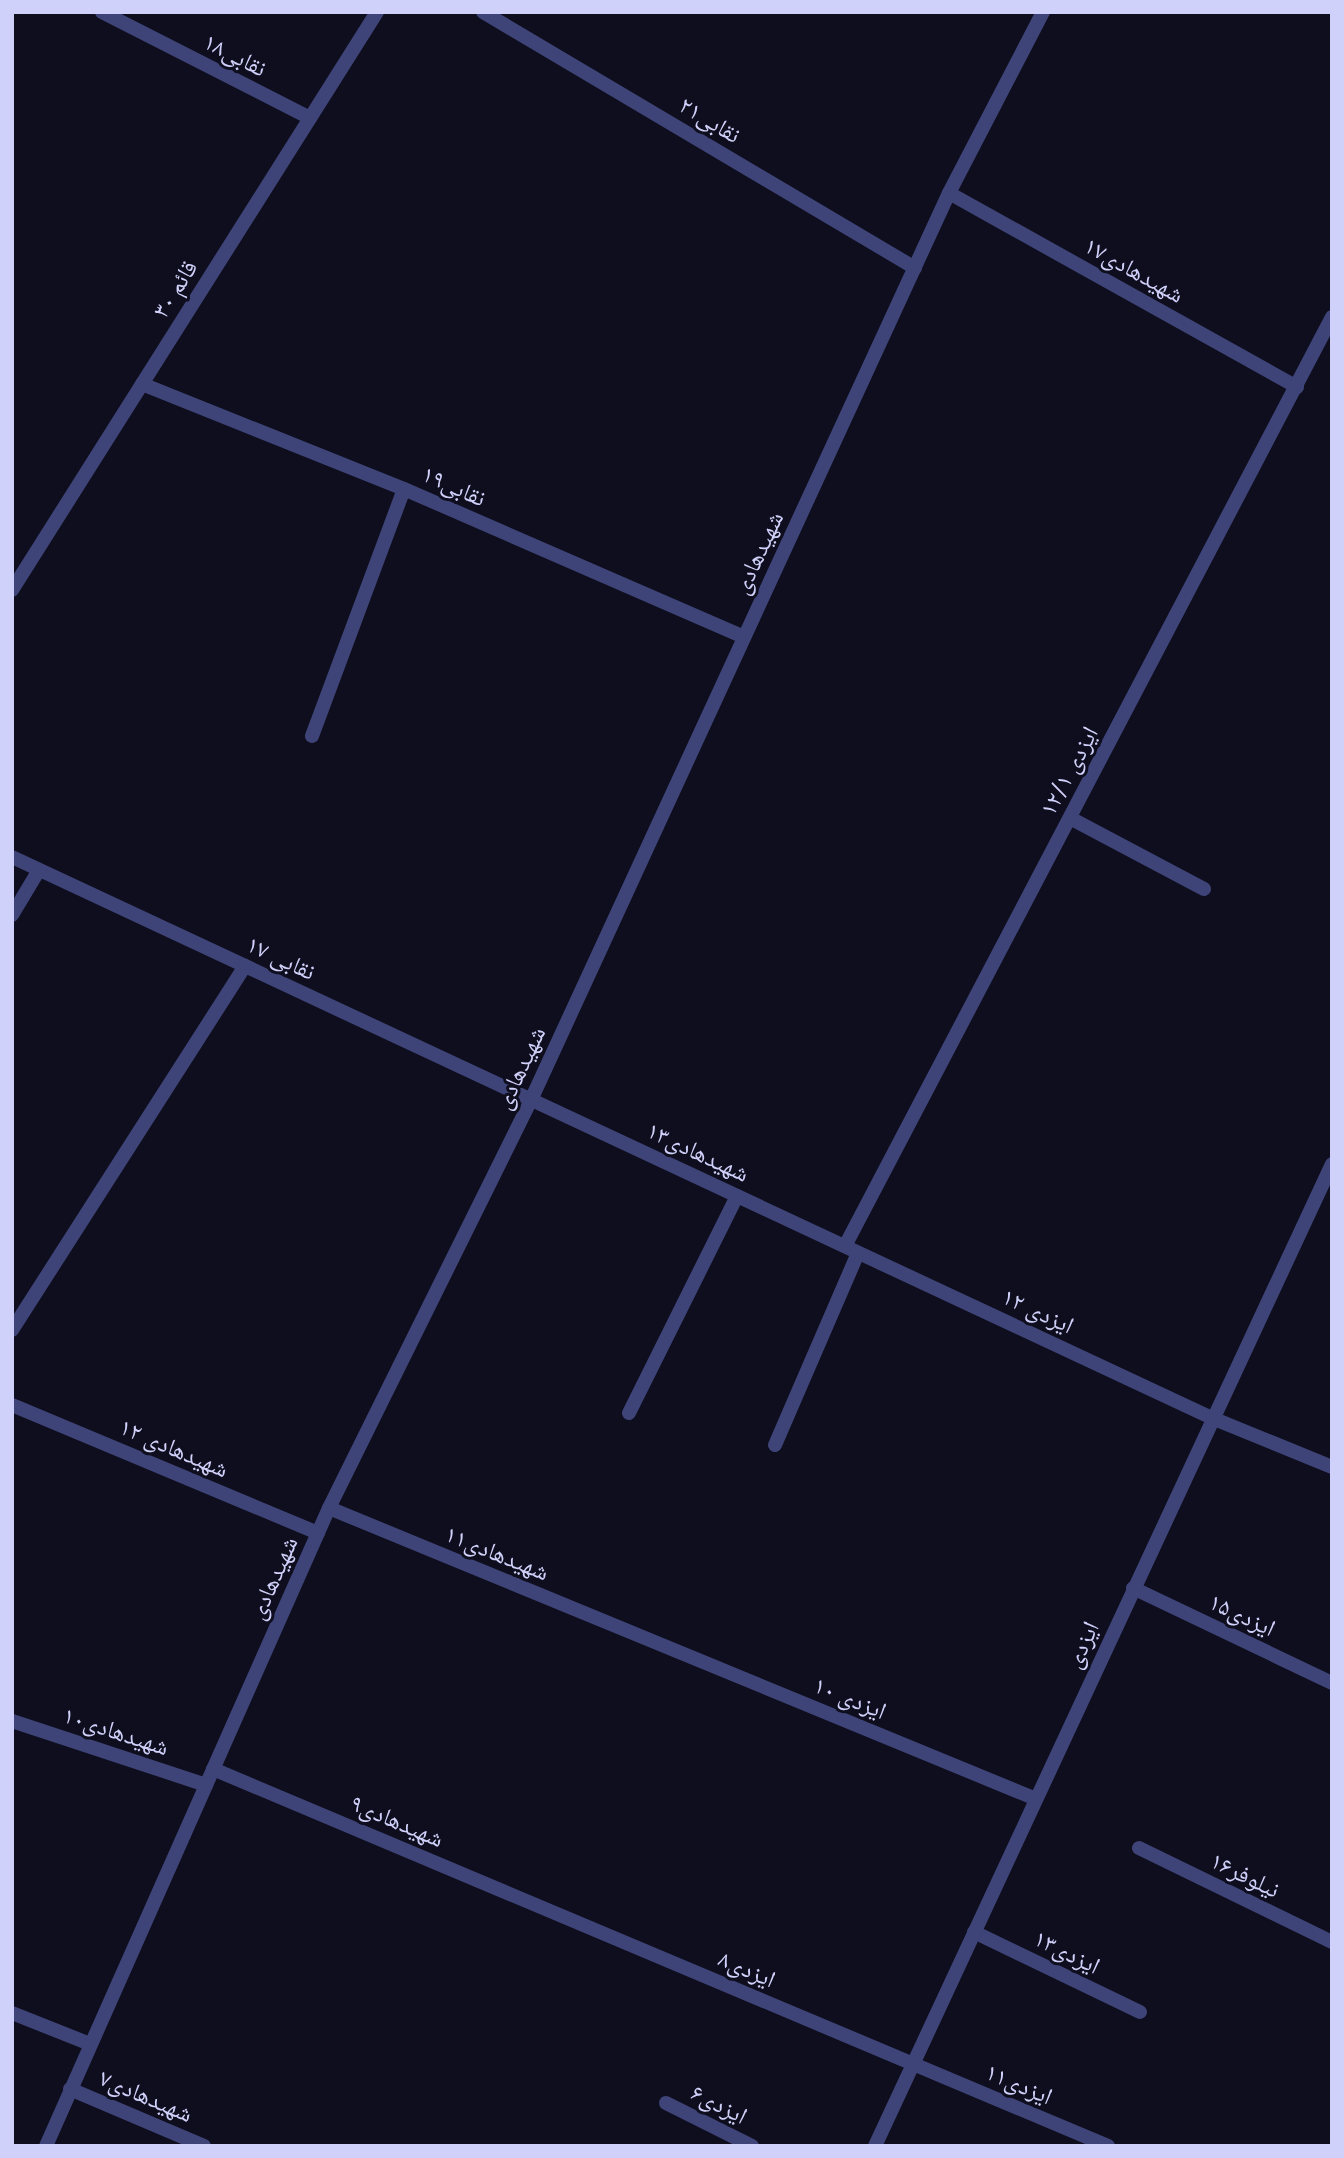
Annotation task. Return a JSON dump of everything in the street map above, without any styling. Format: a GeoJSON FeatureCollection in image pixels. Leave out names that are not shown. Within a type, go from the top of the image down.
{"type":"FeatureCollection","features":[{"type":"Feature","properties":{"kind":"street","name":"نقابی۱۸"},"geometry":{"type":"LineString","coordinates":[[102,12],[310,118]]}},
{"type":"Feature","properties":{"kind":"street","name":"قائم ۳۰"},"geometry":{"type":"LineString","coordinates":[[12,590],[377,12]]}},
{"type":"Feature","properties":{"kind":"street","name":"نقابی۲۱"},"geometry":{"type":"LineString","coordinates":[[483,12],[915,268]]}},
{"type":"Feature","properties":{"kind":"street","name":"شهیدهادی"},"geometry":{"type":"LineString","coordinates":[[46,2146],[329,1508],[531,1100],[949,193],[1043,12]]}},
{"type":"Feature","properties":{"kind":"street","name":"شهیدهادی۱۷"},"geometry":{"type":"LineString","coordinates":[[949,193],[1297,387]]}},
{"type":"Feature","properties":{"kind":"street","name":"ایزدی ۱۲/۱"},"geometry":{"type":"LineString","coordinates":[[775,1445],[851,1249],[1070,818],[1332,317]]}},
{"type":"Feature","properties":{"kind":"street","name":"نقابی۱۹"},"geometry":{"type":"LineString","coordinates":[[142,384],[404,489],[744,637]]}},
{"type":"Feature","properties":{"kind":"street"},"geometry":{"type":"LineString","coordinates":[[312,736],[404,489]]}},
{"type":"Feature","properties":{"kind":"street"},"geometry":{"type":"LineString","coordinates":[[1070,818],[1203,889]]}},
{"type":"Feature","properties":{"kind":"street","name":"نقابی ۱۷"},"geometry":{"type":"LineString","coordinates":[[12,857],[531,1100]]}},
{"type":"Feature","properties":{"kind":"street"},"geometry":{"type":"LineString","coordinates":[[12,915],[40,870]]}},
{"type":"Feature","properties":{"kind":"street"},"geometry":{"type":"LineString","coordinates":[[12,1330],[245,966]]}},
{"type":"Feature","properties":{"kind":"street","name":"شهیدهادی۱۳"},"geometry":{"type":"LineString","coordinates":[[531,1100],[851,1249]]}},
{"type":"Feature","properties":{"kind":"street","name":"ایزدی"},"geometry":{"type":"LineString","coordinates":[[875,2146],[1332,1164]]}},
{"type":"Feature","properties":{"kind":"street"},"geometry":{"type":"LineString","coordinates":[[629,1413],[737,1196]]}},
{"type":"Feature","properties":{"kind":"street","name":"ایزدی ۱۲"},"geometry":{"type":"LineString","coordinates":[[851,1249],[1212,1418],[1332,1467]]}},
{"type":"Feature","properties":{"kind":"street","name":"شهیدهادی ۱۲"},"geometry":{"type":"LineString","coordinates":[[12,1405],[318,1534]]}},
{"type":"Feature","properties":{"kind":"street","name":"شهیدهادی۱۱"},"geometry":{"type":"LineString","coordinates":[[329,1508],[648,1639]]}},
{"type":"Feature","properties":{"kind":"street","name":"ایزدی۱۵"},"geometry":{"type":"LineString","coordinates":[[1133,1588],[1332,1683]]}},
{"type":"Feature","properties":{"kind":"street","name":"ایزدی ۱۰"},"geometry":{"type":"LineString","coordinates":[[648,1639],[1036,1799]]}},
{"type":"Feature","properties":{"kind":"street","name":"شهیدهادی۱۰"},"geometry":{"type":"LineString","coordinates":[[12,1721],[206,1785]]}},
{"type":"Feature","properties":{"kind":"street","name":"شهیدهادی۹"},"geometry":{"type":"LineString","coordinates":[[213,1769],[563,1916]]}},
{"type":"Feature","properties":{"kind":"street","name":"نیلوفر۱۶"},"geometry":{"type":"LineString","coordinates":[[1139,1848],[1332,1942]]}},
{"type":"Feature","properties":{"kind":"street","name":"ایزدی۸"},"geometry":{"type":"LineString","coordinates":[[563,1916],[913,2064]]}},
{"type":"Feature","properties":{"kind":"street","name":"ایزدی۱۳"},"geometry":{"type":"LineString","coordinates":[[974,1932],[1140,2012]]}},
{"type":"Feature","properties":{"kind":"street"},"geometry":{"type":"LineString","coordinates":[[12,2013],[90,2044]]}},
{"type":"Feature","properties":{"kind":"street","name":"ایزدی۱۱"},"geometry":{"type":"LineString","coordinates":[[913,2064],[1108,2146]]}},
{"type":"Feature","properties":{"kind":"street","name":"شهیدهادی۷"},"geometry":{"type":"LineString","coordinates":[[70,2089],[204,2146]]}},
{"type":"Feature","properties":{"kind":"street","name":"ایزدی۶"},"geometry":{"type":"LineString","coordinates":[[666,2103],[752,2146]]}}]}
